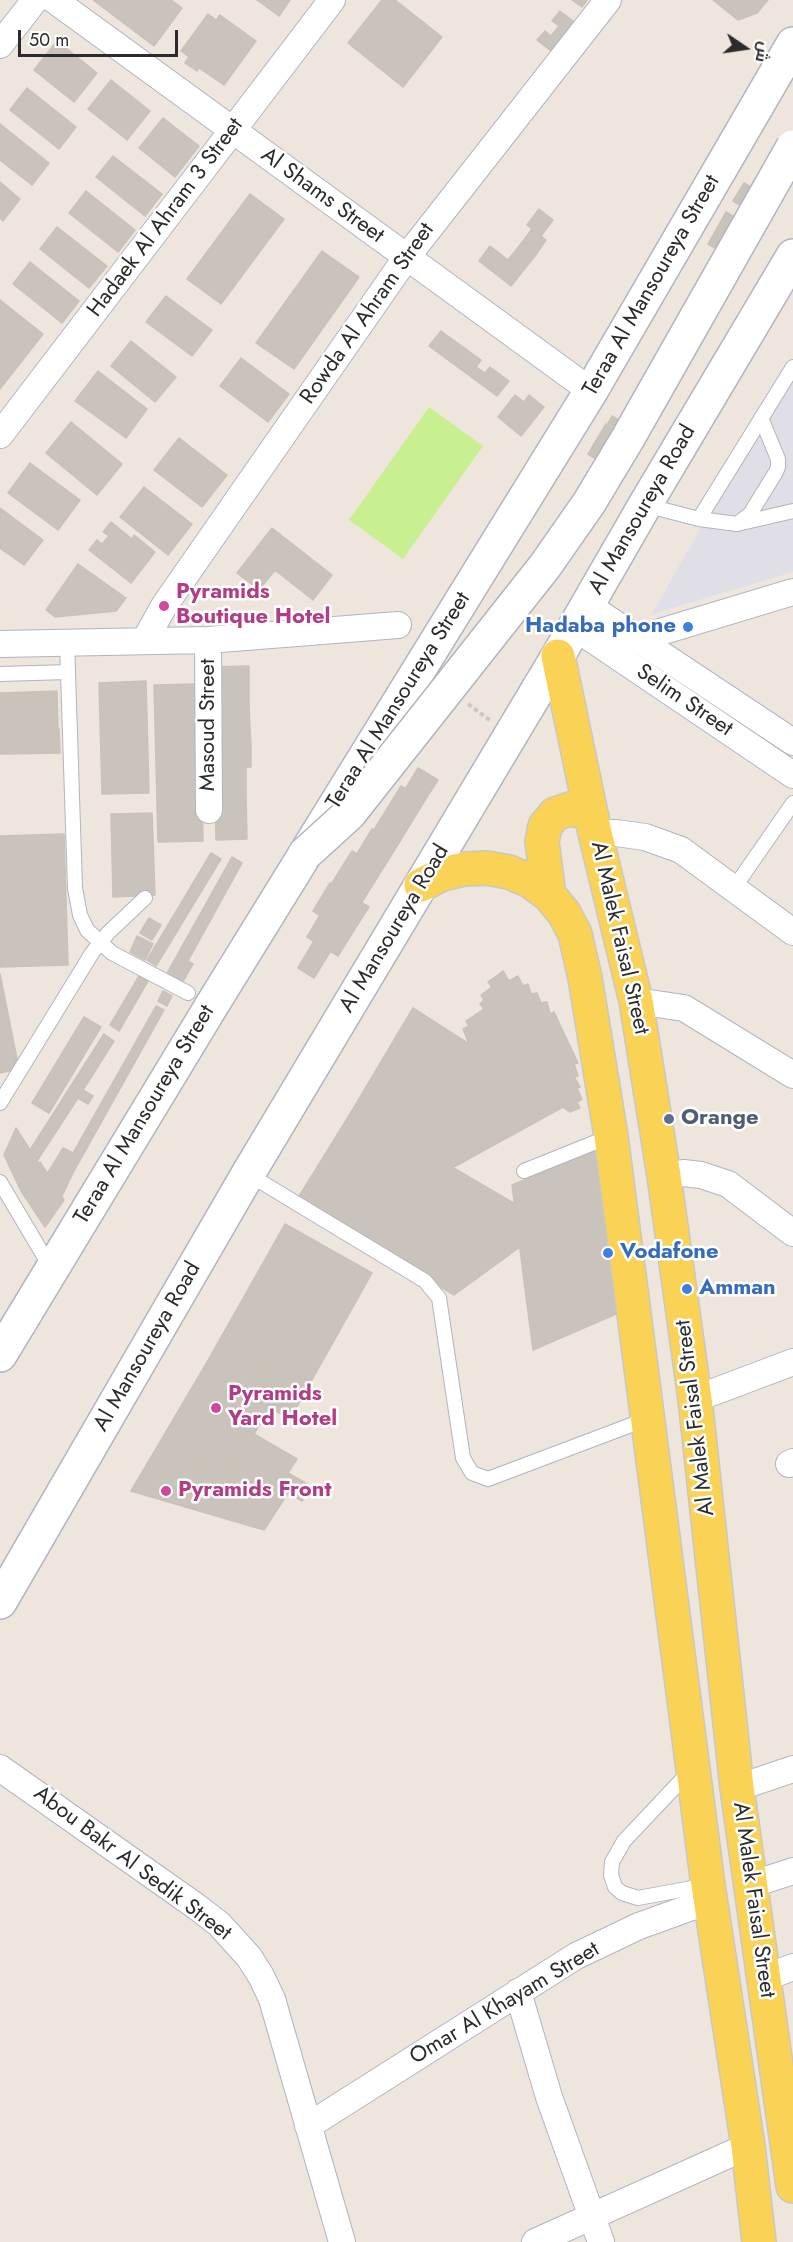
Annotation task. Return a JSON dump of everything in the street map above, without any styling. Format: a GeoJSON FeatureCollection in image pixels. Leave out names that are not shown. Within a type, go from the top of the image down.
{"type":"FeatureCollection","features":[{"type":"Feature","properties":{"kind":"main road","name":"Teraa Al Mansoureya Street"},"geometry":{"type":"LineString","coordinates":[[0,1355],[305,854],[591,391],[793,44]]}},
{"type":"Feature","properties":{"kind":"main road"},"geometry":{"type":"LineString","coordinates":[[305,854],[349,814],[558,548],[589,503],[628,438],[793,147]]}},
{"type":"Feature","properties":{"kind":"main road","name":"Al Mansoureya Road"},"geometry":{"type":"LineString","coordinates":[[0,1602],[248,1174],[558,656],[793,256]]}},
{"type":"Feature","properties":{"kind":"main road","name":"Al Malek Faisal Street"},"geometry":{"type":"LineString","coordinates":[[558,656],[593,825],[636,1001],[664,1176],[695,1399],[737,1788],[750,1885],[778,1973],[793,2186]]}},
{"type":"Feature","properties":{"kind":"main road"},"geometry":{"type":"LineString","coordinates":[[549,895],[542,842],[545,826],[555,814],[570,809],[578,809],[593,825]]}},
{"type":"Feature","properties":{"kind":"main road","name":"Al Malek Faisal Street"},"geometry":{"type":"LineString","coordinates":[[421,885],[442,874],[464,869],[487,868],[509,872],[530,881],[549,895],[564,913],[575,934],[585,978],[611,1136],[710,1892],[748,2146],[759,2242]]}},
{"type":"Feature","properties":{"kind":"street"},"geometry":{"type":"LineString","coordinates":[[0,45],[35,0]]}},
{"type":"Feature","properties":{"kind":"street","name":"Al Shams Street"},"geometry":{"type":"LineString","coordinates":[[54,0],[591,391]]}},
{"type":"Feature","properties":{"kind":"street","name":"Hadaek Al Ahram 3 Street"},"geometry":{"type":"LineString","coordinates":[[0,435],[332,0]]}},
{"type":"Feature","properties":{"kind":"street","name":"Rowda Al Ahram Street"},"geometry":{"type":"LineString","coordinates":[[145,640],[171,596],[406,258],[608,0]]}},
{"type":"Feature","properties":{"kind":"street"},"geometry":{"type":"LineString","coordinates":[[638,639],[793,592]]}},
{"type":"Feature","properties":{"kind":"street","name":"Selim Street"},"geometry":{"type":"LineString","coordinates":[[581,616],[638,639],[793,742]]}},
{"type":"Feature","properties":{"kind":"street","name":"Selim Street"},"geometry":{"type":"LineString","coordinates":[[581,616],[793,775]]}},
{"type":"Feature","properties":{"kind":"street"},"geometry":{"type":"LineString","coordinates":[[0,644],[208,640],[398,624]]}},
{"type":"Feature","properties":{"kind":"street","name":"Masoud Street"},"geometry":{"type":"LineString","coordinates":[[208,640],[209,810]]}},
{"type":"Feature","properties":{"kind":"street"},"geometry":{"type":"LineString","coordinates":[[593,825],[616,833],[645,837],[681,850],[793,932]]}},
{"type":"Feature","properties":{"kind":"street"},"geometry":{"type":"LineString","coordinates":[[636,1001],[684,1008],[793,1075]]}},
{"type":"Feature","properties":{"kind":"street"},"geometry":{"type":"LineString","coordinates":[[664,1176],[683,1173],[701,1175],[728,1184],[793,1233]]}},
{"type":"Feature","properties":{"kind":"street"},"geometry":{"type":"LineString","coordinates":[[695,1399],[793,1362]]}},
{"type":"Feature","properties":{"kind":"street","name":"Abou Bakr Al Sedik Street"},"geometry":{"type":"LineString","coordinates":[[0,1768],[197,1907],[235,1940],[261,1976],[272,1999],[342,2242]]}},
{"type":"Feature","properties":{"kind":"street"},"geometry":{"type":"LineString","coordinates":[[737,1788],[793,1769]]}},
{"type":"Feature","properties":{"kind":"street"},"geometry":{"type":"LineString","coordinates":[[750,1885],[793,1871]]}},
{"type":"Feature","properties":{"kind":"street","name":"Omar Al Khayam Street"},"geometry":{"type":"LineString","coordinates":[[308,2126],[576,1956],[710,1892]]}},
{"type":"Feature","properties":{"kind":"street"},"geometry":{"type":"LineString","coordinates":[[518,1992],[549,2097],[601,2242]]}},
{"type":"Feature","properties":{"kind":"street"},"geometry":{"type":"LineString","coordinates":[[535,2242],[748,2146]]}},
{"type":"Feature","properties":{"kind":"lane"},"geometry":{"type":"LineString","coordinates":[[699,519],[793,367]]}},
{"type":"Feature","properties":{"kind":"lane"},"geometry":{"type":"LineString","coordinates":[[737,524],[750,514],[776,472],[778,459],[761,418]]}},
{"type":"Feature","properties":{"kind":"lane"},"geometry":{"type":"LineString","coordinates":[[645,505],[699,519],[737,524],[793,511]]}},
{"type":"Feature","properties":{"kind":"lane"},"geometry":{"type":"LineString","coordinates":[[67,642],[75,888],[80,915],[87,930],[112,953],[188,993]]}},
{"type":"Feature","properties":{"kind":"lane"},"geometry":{"type":"LineString","coordinates":[[0,674],[68,672]]}},
{"type":"Feature","properties":{"kind":"lane"},"geometry":{"type":"LineString","coordinates":[[734,888],[793,803]]}},
{"type":"Feature","properties":{"kind":"lane"},"geometry":{"type":"LineString","coordinates":[[0,1103],[99,943],[146,898]]}},
{"type":"Feature","properties":{"kind":"lane"},"geometry":{"type":"LineString","coordinates":[[524,1171],[611,1136]]}},
{"type":"Feature","properties":{"kind":"lane"},"geometry":{"type":"LineString","coordinates":[[248,1174],[425,1281],[439,1298],[463,1458],[472,1473],[488,1479],[649,1418]]}},
{"type":"Feature","properties":{"kind":"lane"},"geometry":{"type":"LineString","coordinates":[[0,1182],[52,1269]]}},
{"type":"Feature","properties":{"kind":"lane"},"geometry":{"type":"LineString","coordinates":[[694,1767],[624,1841],[612,1862],[611,1875],[615,1887],[622,1893],[638,1898],[710,1892]]}},
{"type":"Feature","properties":{"kind":"shaded area"},"geometry":{"type":"Polygon","coordinates":[[[793,364],[793,572],[652,614],[793,364]]]}},
{"type":"Feature","properties":{"kind":"green space"},"geometry":{"type":"Polygon","coordinates":[[[429,407],[483,446],[403,559],[349,520],[429,407]]]}},
{"type":"Feature","properties":{"kind":"building"},"geometry":{"type":"Polygon","coordinates":[[[93,0],[171,0],[182,8],[154,46],[93,0]]]}},
{"type":"Feature","properties":{"kind":"building"},"geometry":{"type":"Polygon","coordinates":[[[257,0],[290,0],[279,16],[257,0]]]}},
{"type":"Feature","properties":{"kind":"building"},"geometry":{"type":"Polygon","coordinates":[[[382,0],[395,0],[442,37],[403,87],[348,43],[382,0]]]}},
{"type":"Feature","properties":{"kind":"building"},"geometry":{"type":"Polygon","coordinates":[[[572,0],[587,0],[582,7],[572,0]]]}},
{"type":"Feature","properties":{"kind":"building"},"geometry":{"type":"Polygon","coordinates":[[[713,0],[768,0],[757,13],[738,20],[713,0]]]}},
{"type":"Feature","properties":{"kind":"building"},"geometry":{"type":"Polygon","coordinates":[[[560,11],[578,25],[555,54],[537,40],[545,31],[551,36],[559,26],[552,21],[560,11]]]}},
{"type":"Feature","properties":{"kind":"building"},"geometry":{"type":"Polygon","coordinates":[[[208,14],[216,20],[220,15],[256,41],[224,85],[199,68],[197,71],[185,63],[189,57],[181,51],[208,14]]]}},
{"type":"Feature","properties":{"kind":"building"},"geometry":{"type":"Polygon","coordinates":[[[57,41],[97,73],[74,102],[34,70],[57,41]]]}},
{"type":"Feature","properties":{"kind":"building"},"geometry":{"type":"Polygon","coordinates":[[[111,80],[150,111],[127,140],[88,109],[111,80]]]}},
{"type":"Feature","properties":{"kind":"building"},"geometry":{"type":"Polygon","coordinates":[[[27,88],[76,127],[59,149],[10,110],[27,88]]]}},
{"type":"Feature","properties":{"kind":"building"},"geometry":{"type":"Polygon","coordinates":[[[163,118],[199,146],[175,177],[139,148],[163,118]]]}},
{"type":"Feature","properties":{"kind":"building"},"geometry":{"type":"Polygon","coordinates":[[[0,124],[49,163],[32,185],[0,160],[0,124]]]}},
{"type":"Feature","properties":{"kind":"building"},"geometry":{"type":"Polygon","coordinates":[[[113,156],[162,194],[145,216],[96,177],[113,156]]]}},
{"type":"Feature","properties":{"kind":"building"},"geometry":{"type":"Polygon","coordinates":[[[0,182],[20,199],[3,221],[0,218],[0,182]]]}},
{"type":"Feature","properties":{"kind":"building"},"geometry":{"type":"Polygon","coordinates":[[[744,183],[759,192],[748,210],[733,201],[744,183]]]}},
{"type":"Feature","properties":{"kind":"building"},"geometry":{"type":"Polygon","coordinates":[[[86,191],[135,230],[118,252],[69,213],[86,191]]]}},
{"type":"Feature","properties":{"kind":"building"},"geometry":{"type":"Polygon","coordinates":[[[250,194],[284,219],[221,304],[187,279],[250,194]]]}},
{"type":"Feature","properties":{"kind":"building"},"geometry":{"type":"Polygon","coordinates":[[[539,209],[553,220],[541,236],[527,225],[539,209]]]}},
{"type":"Feature","properties":{"kind":"building"},"geometry":{"type":"Polygon","coordinates":[[[726,212],[740,220],[722,252],[708,244],[726,212]]]}},
{"type":"Feature","properties":{"kind":"building"},"geometry":{"type":"Polygon","coordinates":[[[57,227],[107,266],[89,288],[40,249],[57,227]]]}},
{"type":"Feature","properties":{"kind":"building"},"geometry":{"type":"Polygon","coordinates":[[[532,229],[546,240],[535,256],[520,245],[532,229]]]}},
{"type":"Feature","properties":{"kind":"building"},"geometry":{"type":"Polygon","coordinates":[[[520,245],[535,256],[511,286],[479,261],[490,246],[508,260],[520,245]]]}},
{"type":"Feature","properties":{"kind":"building"},"geometry":{"type":"Polygon","coordinates":[[[322,251],[359,277],[294,369],[256,343],[322,251]]]}},
{"type":"Feature","properties":{"kind":"building"},"geometry":{"type":"Polygon","coordinates":[[[30,262],[79,301],[62,323],[13,284],[30,262]]]}},
{"type":"Feature","properties":{"kind":"building"},"geometry":{"type":"Polygon","coordinates":[[[166,296],[212,330],[192,356],[146,322],[166,296]]]}},
{"type":"Feature","properties":{"kind":"building"},"geometry":{"type":"Polygon","coordinates":[[[0,300],[43,334],[0,389],[0,300]]]}},
{"type":"Feature","properties":{"kind":"building"},"geometry":{"type":"Polygon","coordinates":[[[441,331],[481,360],[476,367],[485,373],[490,367],[509,381],[497,396],[429,346],[441,331]]]}},
{"type":"Feature","properties":{"kind":"building"},"geometry":{"type":"Polygon","coordinates":[[[131,341],[176,377],[155,402],[111,366],[131,341]]]}},
{"type":"Feature","properties":{"kind":"building"},"geometry":{"type":"Polygon","coordinates":[[[241,358],[289,394],[268,422],[220,386],[241,358]]]}},
{"type":"Feature","properties":{"kind":"building"},"geometry":{"type":"Polygon","coordinates":[[[98,371],[147,409],[126,438],[75,401],[98,371]]]}},
{"type":"Feature","properties":{"kind":"building"},"geometry":{"type":"Polygon","coordinates":[[[515,395],[524,402],[529,395],[544,407],[521,436],[498,417],[515,395]]]}},
{"type":"Feature","properties":{"kind":"building"},"geometry":{"type":"Polygon","coordinates":[[[612,416],[622,422],[618,429],[608,423],[612,416]]]}},
{"type":"Feature","properties":{"kind":"building"},"geometry":{"type":"Polygon","coordinates":[[[71,422],[122,464],[97,495],[46,453],[71,422]]]}},
{"type":"Feature","properties":{"kind":"building"},"geometry":{"type":"Polygon","coordinates":[[[606,424],[617,431],[605,450],[594,444],[606,424]]]}},
{"type":"Feature","properties":{"kind":"building"},"geometry":{"type":"Polygon","coordinates":[[[179,438],[227,475],[202,507],[154,470],[179,438]]]}},
{"type":"Feature","properties":{"kind":"building"},"geometry":{"type":"Polygon","coordinates":[[[594,444],[609,452],[602,463],[588,454],[594,444]]]}},
{"type":"Feature","properties":{"kind":"building"},"geometry":{"type":"Polygon","coordinates":[[[30,463],[80,500],[58,530],[8,493],[30,463]]]}},
{"type":"Feature","properties":{"kind":"building"},"geometry":{"type":"Polygon","coordinates":[[[144,487],[192,524],[168,555],[120,517],[144,487]]]}},
{"type":"Feature","properties":{"kind":"building"},"geometry":{"type":"Polygon","coordinates":[[[0,508],[43,540],[24,565],[0,548],[0,508]]]}},
{"type":"Feature","properties":{"kind":"building"},"geometry":{"type":"Polygon","coordinates":[[[111,522],[132,539],[134,535],[155,552],[131,583],[89,550],[97,540],[102,544],[109,536],[103,532],[111,522]]]}},
{"type":"Feature","properties":{"kind":"building"},"geometry":{"type":"Polygon","coordinates":[[[272,528],[332,575],[313,600],[275,570],[259,590],[237,573],[272,528]]]}},
{"type":"Feature","properties":{"kind":"building"},"geometry":{"type":"Polygon","coordinates":[[[78,564],[126,598],[116,611],[55,617],[46,610],[78,564]]]}},
{"type":"Feature","properties":{"kind":"building"},"geometry":{"type":"Polygon","coordinates":[[[249,666],[249,688],[212,689],[212,667],[249,666]]]}},
{"type":"Feature","properties":{"kind":"building"},"geometry":{"type":"Polygon","coordinates":[[[146,681],[149,793],[102,794],[99,683],[146,681]]]}},
{"type":"Feature","properties":{"kind":"building"},"geometry":{"type":"Polygon","coordinates":[[[199,684],[203,841],[158,842],[154,685],[199,684]]]}},
{"type":"Feature","properties":{"kind":"building"},"geometry":{"type":"Polygon","coordinates":[[[249,688],[249,706],[213,707],[212,689],[249,688]]]}},
{"type":"Feature","properties":{"kind":"building"},"geometry":{"type":"Polygon","coordinates":[[[57,691],[58,729],[0,730],[0,693],[57,691]]]}},
{"type":"Feature","properties":{"kind":"building"},"geometry":{"type":"Polygon","coordinates":[[[249,706],[250,728],[213,729],[213,707],[249,706]]]}},
{"type":"Feature","properties":{"kind":"building"},"geometry":{"type":"Polygon","coordinates":[[[250,728],[251,746],[214,747],[213,729],[250,728]]]}},
{"type":"Feature","properties":{"kind":"building"},"geometry":{"type":"Polygon","coordinates":[[[59,729],[60,753],[0,754],[0,730],[59,729]]]}},
{"type":"Feature","properties":{"kind":"building"},"geometry":{"type":"Polygon","coordinates":[[[251,746],[251,767],[214,768],[214,747],[251,746]]]}},
{"type":"Feature","properties":{"kind":"building"},"geometry":{"type":"Polygon","coordinates":[[[246,767],[246,797],[215,798],[214,768],[246,767]]]}},
{"type":"Feature","properties":{"kind":"building"},"geometry":{"type":"Polygon","coordinates":[[[418,768],[438,780],[425,800],[406,788],[418,768]]]}},
{"type":"Feature","properties":{"kind":"building"},"geometry":{"type":"Polygon","coordinates":[[[401,786],[425,800],[397,846],[374,830],[401,786]]]}},
{"type":"Feature","properties":{"kind":"building"},"geometry":{"type":"Polygon","coordinates":[[[246,797],[247,839],[216,840],[215,798],[246,797]]]}},
{"type":"Feature","properties":{"kind":"building"},"geometry":{"type":"Polygon","coordinates":[[[152,813],[155,895],[113,897],[111,814],[152,813]]]}},
{"type":"Feature","properties":{"kind":"building"},"geometry":{"type":"Polygon","coordinates":[[[372,829],[397,846],[382,870],[357,854],[372,829]]]}},
{"type":"Feature","properties":{"kind":"building"},"geometry":{"type":"Polygon","coordinates":[[[64,834],[68,965],[0,967],[0,836],[64,834]]]}},
{"type":"Feature","properties":{"kind":"building"},"geometry":{"type":"Polygon","coordinates":[[[352,851],[382,870],[362,902],[332,883],[352,851]]]}},
{"type":"Feature","properties":{"kind":"building"},"geometry":{"type":"Polygon","coordinates":[[[211,853],[221,859],[156,966],[147,960],[211,853]]]}},
{"type":"Feature","properties":{"kind":"building"},"geometry":{"type":"Polygon","coordinates":[[[232,857],[242,863],[188,961],[193,964],[182,983],[166,975],[232,857]]]}},
{"type":"Feature","properties":{"kind":"building"},"geometry":{"type":"Polygon","coordinates":[[[330,883],[369,907],[351,935],[313,911],[330,883]]]}},
{"type":"Feature","properties":{"kind":"building"},"geometry":{"type":"Polygon","coordinates":[[[320,915],[351,935],[338,956],[307,937],[320,915]]]}},
{"type":"Feature","properties":{"kind":"building"},"geometry":{"type":"Polygon","coordinates":[[[149,918],[161,925],[152,940],[140,933],[149,918]]]}},
{"type":"Feature","properties":{"kind":"building"},"geometry":{"type":"Polygon","coordinates":[[[137,936],[153,944],[145,960],[130,952],[137,936]]]}},
{"type":"Feature","properties":{"kind":"building"},"geometry":{"type":"Polygon","coordinates":[[[314,941],[330,952],[314,978],[298,968],[314,941]]]}},
{"type":"Feature","properties":{"kind":"building"},"geometry":{"type":"Polygon","coordinates":[[[503,971],[509,981],[518,976],[523,986],[528,984],[531,994],[537,993],[541,1003],[547,1002],[550,1014],[554,1012],[578,1063],[574,1064],[578,1076],[574,1077],[580,1087],[577,1088],[582,1099],[577,1102],[580,1108],[570,1112],[469,1044],[463,1029],[469,1026],[466,1021],[484,1009],[480,1004],[484,1000],[481,995],[492,987],[488,982],[503,971]]]}},
{"type":"Feature","properties":{"kind":"building"},"geometry":{"type":"Polygon","coordinates":[[[0,974],[19,1069],[0,1073],[0,974]]]}},
{"type":"Feature","properties":{"kind":"building"},"geometry":{"type":"Polygon","coordinates":[[[139,976],[148,981],[119,1031],[110,1025],[139,976]]]}},
{"type":"Feature","properties":{"kind":"building"},"geometry":{"type":"Polygon","coordinates":[[[163,991],[172,996],[167,1006],[158,1001],[163,991]]]}},
{"type":"Feature","properties":{"kind":"building"},"geometry":{"type":"Polygon","coordinates":[[[156,1006],[164,1010],[73,1173],[67,1170],[75,1154],[73,1153],[156,1006]]]}},
{"type":"Feature","properties":{"kind":"building"},"geometry":{"type":"Polygon","coordinates":[[[413,1008],[563,1107],[452,1168],[353,1109],[413,1008]]]}},
{"type":"Feature","properties":{"kind":"building"},"geometry":{"type":"Polygon","coordinates":[[[84,1017],[101,1027],[49,1113],[32,1103],[84,1017]]]}},
{"type":"Feature","properties":{"kind":"building"},"geometry":{"type":"Polygon","coordinates":[[[104,1034],[114,1041],[83,1090],[93,1096],[88,1104],[78,1098],[37,1161],[30,1150],[104,1034]]]}},
{"type":"Feature","properties":{"kind":"building"},"geometry":{"type":"Polygon","coordinates":[[[353,1109],[515,1204],[520,1247],[454,1295],[298,1198],[353,1109]]]}},
{"type":"Feature","properties":{"kind":"building"},"geometry":{"type":"Polygon","coordinates":[[[16,1128],[39,1164],[21,1191],[4,1155],[16,1128]]]}},
{"type":"Feature","properties":{"kind":"building"},"geometry":{"type":"Polygon","coordinates":[[[603,1147],[616,1258],[525,1289],[512,1185],[603,1147]]]}},
{"type":"Feature","properties":{"kind":"building"},"geometry":{"type":"Polygon","coordinates":[[[63,1148],[75,1154],[67,1170],[54,1163],[63,1148]]]}},
{"type":"Feature","properties":{"kind":"building"},"geometry":{"type":"Polygon","coordinates":[[[40,1162],[64,1200],[45,1227],[21,1191],[40,1162]]]}},
{"type":"Feature","properties":{"kind":"building"},"geometry":{"type":"Polygon","coordinates":[[[54,1163],[73,1173],[62,1196],[48,1172],[54,1163]]]}},
{"type":"Feature","properties":{"kind":"building"},"geometry":{"type":"Polygon","coordinates":[[[285,1224],[372,1273],[290,1419],[203,1369],[285,1224]]]}},
{"type":"Feature","properties":{"kind":"building"},"geometry":{"type":"Polygon","coordinates":[[[616,1258],[623,1311],[533,1350],[525,1289],[616,1258]]]}},
{"type":"Feature","properties":{"kind":"building"},"geometry":{"type":"Polygon","coordinates":[[[203,1369],[270,1408],[254,1434],[297,1459],[288,1473],[311,1486],[302,1501],[288,1493],[264,1530],[131,1491],[203,1369]]]}},
{"type":"Feature","properties":{"kind":"place","name":"Pyramids Boutique Hotel"},"geometry":{"type":"Point","coordinates":[164,606]}},
{"type":"Feature","properties":{"kind":"place","name":"Hadaba phone"},"geometry":{"type":"Point","coordinates":[688,627]}},
{"type":"Feature","properties":{"kind":"place","name":"Orange"},"geometry":{"type":"Point","coordinates":[669,1119]}},
{"type":"Feature","properties":{"kind":"place","name":"Vodafone"},"geometry":{"type":"Point","coordinates":[608,1253]}},
{"type":"Feature","properties":{"kind":"place","name":"Amman"},"geometry":{"type":"Point","coordinates":[687,1289]}},
{"type":"Feature","properties":{"kind":"place","name":"Pyramids Yard Hotel"},"geometry":{"type":"Point","coordinates":[216,1408]}},
{"type":"Feature","properties":{"kind":"place","name":"Pyramids Front"},"geometry":{"type":"Point","coordinates":[166,1491]}}]}
